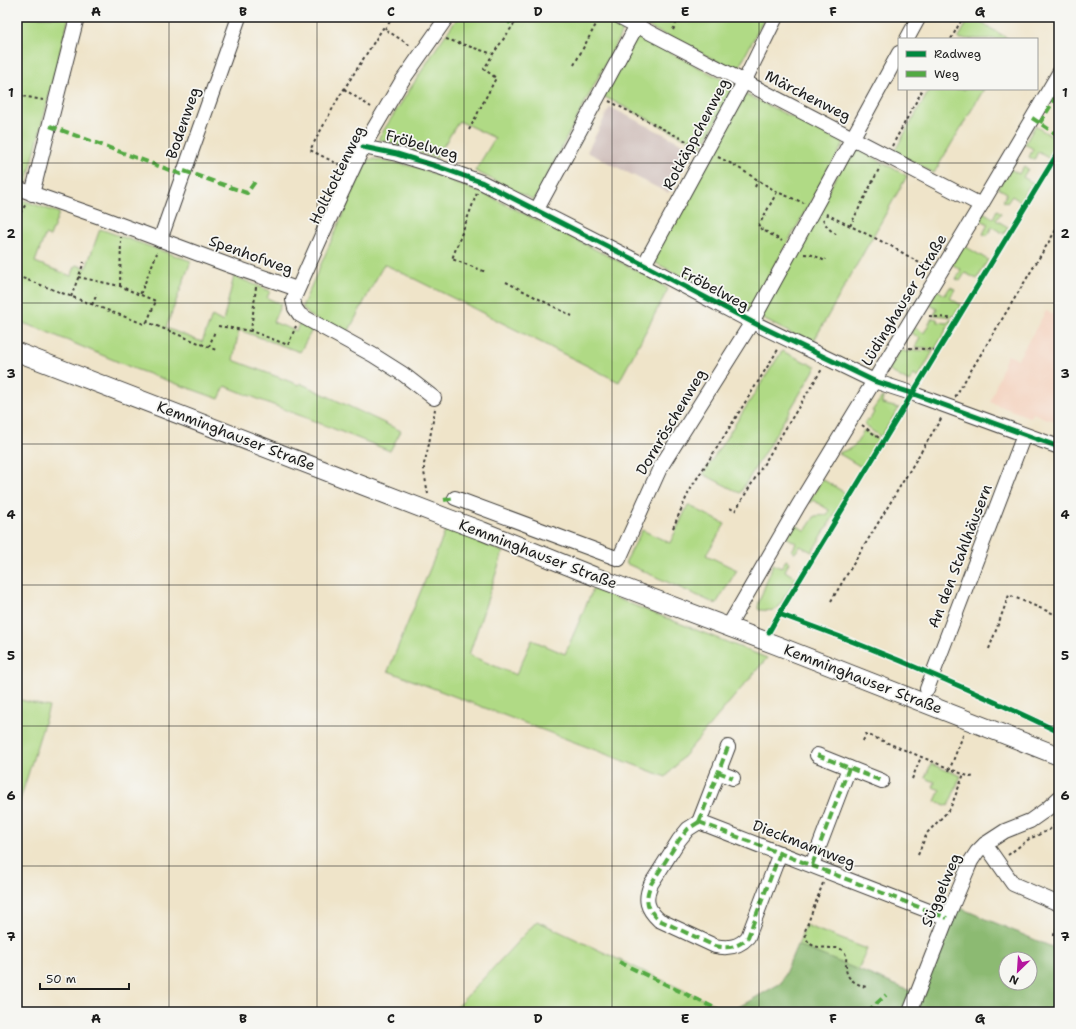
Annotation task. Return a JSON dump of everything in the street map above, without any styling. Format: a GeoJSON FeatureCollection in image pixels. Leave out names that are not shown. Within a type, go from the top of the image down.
{"type":"FeatureCollection","features":[{"type":"Feature","properties":{"kind":"main road","name":"Kemminghauser Straße"},"geometry":{"type":"LineString","coordinates":[[17,352],[482,531],[596,577],[1059,756]]}},
{"type":"Feature","properties":{"kind":"street"},"geometry":{"type":"LineString","coordinates":[[32,194],[77,17]]}},
{"type":"Feature","properties":{"kind":"street","name":"Bodenweg"},"geometry":{"type":"LineString","coordinates":[[161,240],[239,17]]}},
{"type":"Feature","properties":{"kind":"street","name":"Holtkottenweg"},"geometry":{"type":"LineString","coordinates":[[297,289],[363,147],[402,80],[447,17]]}},
{"type":"Feature","properties":{"kind":"street","name":"Märchenweg"},"geometry":{"type":"LineString","coordinates":[[620,17],[638,21],[744,82],[981,205]]}},
{"type":"Feature","properties":{"kind":"street","name":"Rotkäppchenweg"},"geometry":{"type":"LineString","coordinates":[[644,265],[744,82],[776,17]]}},
{"type":"Feature","properties":{"kind":"street"},"geometry":{"type":"LineString","coordinates":[[908,38],[919,17]]}},
{"type":"Feature","properties":{"kind":"street"},"geometry":{"type":"LineString","coordinates":[[536,211],[638,21]]}},
{"type":"Feature","properties":{"kind":"street"},"geometry":{"type":"LineString","coordinates":[[752,322],[898,55]]}},
{"type":"Feature","properties":{"kind":"street","name":"Lüdinghauser Straße"},"geometry":{"type":"LineString","coordinates":[[728,627],[798,506],[981,205],[1059,73]]}},
{"type":"Feature","properties":{"kind":"street","name":"Fröbelweg"},"geometry":{"type":"LineString","coordinates":[[363,147],[397,154],[440,167],[481,182],[752,322],[874,381],[1059,447]]}},
{"type":"Feature","properties":{"kind":"street","name":"Spenhofweg"},"geometry":{"type":"LineString","coordinates":[[17,188],[297,289],[293,300],[295,308],[300,315]]}},
{"type":"Feature","properties":{"kind":"street"},"geometry":{"type":"LineString","coordinates":[[300,315],[373,355],[403,374],[434,398]]}},
{"type":"Feature","properties":{"kind":"street","name":"Dornröschenweg"},"geometry":{"type":"LineString","coordinates":[[455,498],[619,558],[660,468],[752,322]]}},
{"type":"Feature","properties":{"kind":"street","name":"An den Stahlhäusern"},"geometry":{"type":"LineString","coordinates":[[927,689],[1024,435]]}},
{"type":"Feature","properties":{"kind":"street"},"geometry":{"type":"LineString","coordinates":[[728,747],[699,822],[688,829],[679,840],[647,892],[649,909],[659,920],[715,946],[731,948],[743,942],[748,936],[780,853]]}},
{"type":"Feature","properties":{"kind":"street"},"geometry":{"type":"LineString","coordinates":[[817,755],[882,781]]}},
{"type":"Feature","properties":{"kind":"street"},"geometry":{"type":"LineString","coordinates":[[812,865],[849,768]]}},
{"type":"Feature","properties":{"kind":"street"},"geometry":{"type":"LineString","coordinates":[[718,772],[733,778]]}},
{"type":"Feature","properties":{"kind":"street","name":"Süggelweg"},"geometry":{"type":"LineString","coordinates":[[910,1012],[970,861],[976,852],[984,844],[1005,831],[1030,820],[1047,809],[1059,798]]}},
{"type":"Feature","properties":{"kind":"street","name":"Dieckmannweg"},"geometry":{"type":"LineString","coordinates":[[699,822],[947,918]]}},
{"type":"Feature","properties":{"kind":"street"},"geometry":{"type":"LineString","coordinates":[[984,844],[998,863],[1012,887],[1059,904]]}},
{"type":"Feature","properties":{"kind":"path"},"geometry":{"type":"LineString","coordinates":[[352,172],[310,150],[344,89],[383,28],[385,29],[393,17]]}},
{"type":"Feature","properties":{"kind":"path"},"geometry":{"type":"LineString","coordinates":[[469,130],[496,78],[484,70],[493,54],[519,17]]}},
{"type":"Feature","properties":{"kind":"path"},"geometry":{"type":"LineString","coordinates":[[574,65],[600,17]]}},
{"type":"Feature","properties":{"kind":"path"},"geometry":{"type":"LineString","coordinates":[[952,38],[963,17]]}},
{"type":"Feature","properties":{"kind":"path"},"geometry":{"type":"LineString","coordinates":[[385,29],[422,52]]}},
{"type":"Feature","properties":{"kind":"path"},"geometry":{"type":"LineString","coordinates":[[434,35],[493,54]]}},
{"type":"Feature","properties":{"kind":"path"},"geometry":{"type":"LineString","coordinates":[[344,89],[372,107]]}},
{"type":"Feature","properties":{"kind":"path"},"geometry":{"type":"LineString","coordinates":[[850,226],[922,90]]}},
{"type":"Feature","properties":{"kind":"path"},"geometry":{"type":"LineString","coordinates":[[17,95],[56,102]]}},
{"type":"Feature","properties":{"kind":"path"},"geometry":{"type":"LineString","coordinates":[[598,95],[734,165],[777,192],[815,208]]}},
{"type":"Feature","properties":{"kind":"path"},"geometry":{"type":"LineString","coordinates":[[755,187],[758,180]]}},
{"type":"Feature","properties":{"kind":"path"},"geometry":{"type":"LineString","coordinates":[[481,182],[452,259],[486,272]]}},
{"type":"Feature","properties":{"kind":"path"},"geometry":{"type":"LineString","coordinates":[[777,192],[758,227],[797,254],[809,254],[825,261],[826,259]]}},
{"type":"Feature","properties":{"kind":"path"},"geometry":{"type":"LineString","coordinates":[[836,234],[830,231],[825,225],[823,212],[891,246],[939,274]]}},
{"type":"Feature","properties":{"kind":"path"},"geometry":{"type":"LineString","coordinates":[[120,286],[121,225]]}},
{"type":"Feature","properties":{"kind":"path"},"geometry":{"type":"LineString","coordinates":[[952,403],[1059,225]]}},
{"type":"Feature","properties":{"kind":"path"},"geometry":{"type":"LineString","coordinates":[[140,295],[161,240]]}},
{"type":"Feature","properties":{"kind":"path"},"geometry":{"type":"LineString","coordinates":[[71,297],[84,262]]}},
{"type":"Feature","properties":{"kind":"path"},"geometry":{"type":"LineString","coordinates":[[17,276],[144,324],[148,322],[216,350]]}},
{"type":"Feature","properties":{"kind":"path"},"geometry":{"type":"LineString","coordinates":[[251,331],[255,291],[259,276]]}},
{"type":"Feature","properties":{"kind":"path"},"geometry":{"type":"LineString","coordinates":[[78,277],[120,286],[156,301],[148,322]]}},
{"type":"Feature","properties":{"kind":"path"},"geometry":{"type":"LineString","coordinates":[[506,282],[572,316]]}},
{"type":"Feature","properties":{"kind":"path"},"geometry":{"type":"LineString","coordinates":[[92,305],[97,294]]}},
{"type":"Feature","properties":{"kind":"path"},"geometry":{"type":"LineString","coordinates":[[218,326],[251,331],[288,345],[300,315]]}},
{"type":"Feature","properties":{"kind":"path"},"geometry":{"type":"LineString","coordinates":[[914,315],[957,318]]}},
{"type":"Feature","properties":{"kind":"path"},"geometry":{"type":"LineString","coordinates":[[209,347],[215,331]]}},
{"type":"Feature","properties":{"kind":"path"},"geometry":{"type":"LineString","coordinates":[[673,528],[694,483],[785,338]]}},
{"type":"Feature","properties":{"kind":"path"},"geometry":{"type":"LineString","coordinates":[[895,347],[938,350]]}},
{"type":"Feature","properties":{"kind":"path"},"geometry":{"type":"LineString","coordinates":[[730,508],[735,511],[828,359]]}},
{"type":"Feature","properties":{"kind":"path"},"geometry":{"type":"LineString","coordinates":[[428,494],[424,464],[435,411],[434,398]]}},
{"type":"Feature","properties":{"kind":"path"},"geometry":{"type":"LineString","coordinates":[[831,601],[944,412]]}},
{"type":"Feature","properties":{"kind":"path"},"geometry":{"type":"LineString","coordinates":[[852,417],[883,441]]}},
{"type":"Feature","properties":{"kind":"path"},"geometry":{"type":"LineString","coordinates":[[990,650],[1009,595],[1059,616]]}},
{"type":"Feature","properties":{"kind":"path"},"geometry":{"type":"LineString","coordinates":[[950,770],[966,729]]}},
{"type":"Feature","properties":{"kind":"path"},"geometry":{"type":"LineString","coordinates":[[863,741],[866,734],[950,770],[975,776]]}},
{"type":"Feature","properties":{"kind":"path"},"geometry":{"type":"LineString","coordinates":[[912,779],[921,757]]}},
{"type":"Feature","properties":{"kind":"path"},"geometry":{"type":"LineString","coordinates":[[918,855],[927,833],[950,809],[954,794],[964,774]]}},
{"type":"Feature","properties":{"kind":"path"},"geometry":{"type":"LineString","coordinates":[[998,863],[1023,843],[1049,830],[1059,821]]}},
{"type":"Feature","properties":{"kind":"path"},"geometry":{"type":"LineString","coordinates":[[828,871],[806,931],[806,938],[810,944],[816,947],[840,948],[844,951],[846,955],[845,971],[848,976],[851,980],[867,988]]}},
{"type":"Feature","properties":{"kind":"path"},"geometry":{"type":"LineString","coordinates":[[1059,922],[1054,935],[1055,939],[1059,941]]}},
{"type":"Feature","properties":{"kind":"shaded area"},"geometry":{"type":"Polygon","coordinates":[[[610,107],[691,148],[668,193],[587,152],[610,107]]]}},
{"type":"Feature","properties":{"kind":"shaded area"},"geometry":{"type":"Polygon","coordinates":[[[1046,311],[1059,316],[1059,423],[1033,413],[1031,418],[990,402],[1007,355],[1018,359],[1046,311]]]}},
{"type":"Feature","properties":{"kind":"green space"},"geometry":{"type":"Polygon","coordinates":[[[17,17],[69,17],[27,182],[17,177],[17,17]]]}},
{"type":"Feature","properties":{"kind":"green space"},"geometry":{"type":"Polygon","coordinates":[[[458,17],[602,17],[624,28],[534,200],[475,171],[495,138],[459,121],[436,158],[378,139],[458,17]]]}},
{"type":"Feature","properties":{"kind":"green space"},"geometry":{"type":"Polygon","coordinates":[[[646,17],[765,17],[737,71],[643,24],[646,17]]]}},
{"type":"Feature","properties":{"kind":"green space"},"geometry":{"type":"Polygon","coordinates":[[[971,17],[1007,38],[959,38],[971,17]]]}},
{"type":"Feature","properties":{"kind":"green space"},"geometry":{"type":"Polygon","coordinates":[[[636,35],[735,86],[702,147],[603,96],[636,35]]]}},
{"type":"Feature","properties":{"kind":"green space"},"geometry":{"type":"Polygon","coordinates":[[[929,90],[983,90],[934,173],[894,152],[929,90]]]}},
{"type":"Feature","properties":{"kind":"green space"},"geometry":{"type":"Polygon","coordinates":[[[745,94],[844,143],[749,311],[648,259],[745,94]]]}},
{"type":"Feature","properties":{"kind":"green space"},"geometry":{"type":"Polygon","coordinates":[[[1035,126],[1058,140],[1057,147],[1050,159],[1038,152],[1034,160],[1029,157],[1033,149],[1025,144],[1035,126]]]}},
{"type":"Feature","properties":{"kind":"green space"},"geometry":{"type":"Polygon","coordinates":[[[853,146],[907,176],[812,344],[759,317],[853,146]]]}},
{"type":"Feature","properties":{"kind":"green space"},"geometry":{"type":"Polygon","coordinates":[[[373,159],[417,167],[491,197],[652,278],[668,289],[619,382],[384,264],[346,336],[310,316],[302,307],[367,160],[373,159]]]}},
{"type":"Feature","properties":{"kind":"green space"},"geometry":{"type":"Polygon","coordinates":[[[1024,166],[1028,169],[1023,177],[1035,184],[1032,188],[1028,187],[1024,194],[1026,197],[1023,203],[1012,196],[1007,203],[1003,201],[1007,193],[998,188],[1010,169],[1019,174],[1024,166]]]}},
{"type":"Feature","properties":{"kind":"green space"},"geometry":{"type":"Polygon","coordinates":[[[17,198],[59,213],[50,237],[45,235],[35,262],[71,276],[76,265],[86,268],[100,229],[191,261],[166,328],[202,342],[212,316],[223,322],[234,276],[270,291],[267,298],[281,304],[273,322],[296,331],[299,324],[312,330],[300,352],[239,330],[233,360],[299,385],[300,383],[401,431],[390,451],[225,386],[219,399],[135,369],[40,329],[17,321],[17,198]]]}},
{"type":"Feature","properties":{"kind":"green space"},"geometry":{"type":"Polygon","coordinates":[[[997,210],[1001,213],[996,220],[1008,227],[1004,234],[992,227],[987,236],[983,234],[988,224],[979,219],[983,212],[993,218],[997,210]]]}},
{"type":"Feature","properties":{"kind":"green space"},"geometry":{"type":"Polygon","coordinates":[[[963,245],[988,260],[977,279],[965,273],[960,281],[956,279],[961,270],[952,264],[963,245]]]}},
{"type":"Feature","properties":{"kind":"green space"},"geometry":{"type":"Polygon","coordinates":[[[950,287],[955,289],[950,298],[961,305],[953,317],[934,315],[937,309],[928,304],[937,290],[945,295],[950,287]]]}},
{"type":"Feature","properties":{"kind":"green space"},"geometry":{"type":"Polygon","coordinates":[[[932,318],[937,319],[938,322],[947,323],[952,320],[935,349],[915,347],[920,338],[911,333],[914,327],[924,333],[932,318]]]}},
{"type":"Feature","properties":{"kind":"green space"},"geometry":{"type":"Polygon","coordinates":[[[900,350],[908,352],[914,350],[933,351],[918,378],[914,375],[909,382],[890,371],[889,369],[900,350]]]}},
{"type":"Feature","properties":{"kind":"green space"},"geometry":{"type":"Polygon","coordinates":[[[782,351],[816,367],[740,493],[703,474],[782,351]]]}},
{"type":"Feature","properties":{"kind":"green space"},"geometry":{"type":"Polygon","coordinates":[[[882,397],[882,404],[899,408],[881,437],[864,425],[867,420],[869,421],[874,412],[872,411],[882,397]]]}},
{"type":"Feature","properties":{"kind":"green space"},"geometry":{"type":"Polygon","coordinates":[[[864,430],[879,440],[863,468],[838,453],[852,447],[859,440],[864,430]]]}},
{"type":"Feature","properties":{"kind":"green space"},"geometry":{"type":"Polygon","coordinates":[[[822,479],[847,494],[812,552],[800,546],[795,553],[792,551],[796,543],[786,537],[795,524],[805,531],[815,516],[827,515],[829,510],[813,500],[811,503],[809,502],[822,479]]]}},
{"type":"Feature","properties":{"kind":"green space"},"geometry":{"type":"Polygon","coordinates":[[[688,505],[725,524],[706,555],[737,570],[716,604],[625,563],[642,530],[670,543],[688,505]]]}},
{"type":"Feature","properties":{"kind":"green space"},"geometry":{"type":"Polygon","coordinates":[[[447,527],[503,552],[469,655],[516,675],[532,640],[565,654],[593,589],[767,658],[666,777],[388,671],[447,527]]]}},
{"type":"Feature","properties":{"kind":"green space"},"geometry":{"type":"Polygon","coordinates":[[[786,560],[789,562],[785,571],[796,578],[778,608],[771,610],[759,610],[759,602],[773,564],[781,568],[786,560]]]}},
{"type":"Feature","properties":{"kind":"green space"},"geometry":{"type":"Polygon","coordinates":[[[17,699],[49,707],[17,810],[17,699]]]}},
{"type":"Feature","properties":{"kind":"green space"},"geometry":{"type":"Polygon","coordinates":[[[931,764],[961,776],[948,806],[935,801],[940,790],[933,787],[935,782],[925,778],[931,764]]]}},
{"type":"Feature","properties":{"kind":"green space"},"geometry":{"type":"Polygon","coordinates":[[[958,907],[1059,950],[1059,1012],[730,1012],[781,983],[797,945],[920,995],[958,907]]]}},
{"type":"Feature","properties":{"kind":"green space"},"geometry":{"type":"Polygon","coordinates":[[[537,921],[730,1012],[452,1012],[537,921]]]}},
{"type":"Feature","properties":{"kind":"green space"},"geometry":{"type":"Polygon","coordinates":[[[805,925],[867,949],[851,986],[798,946],[805,925]]]}},
{"type":"Feature","properties":{"kind":"marked path"},"geometry":{"type":"LineString","coordinates":[[506,17],[513,27]]}},
{"type":"Feature","properties":{"kind":"marked path"},"geometry":{"type":"LineString","coordinates":[[1040,123],[1059,92]]}},
{"type":"Feature","properties":{"kind":"marked path"},"geometry":{"type":"LineString","coordinates":[[1032,118],[1059,136]]}},
{"type":"Feature","properties":{"kind":"marked path"},"geometry":{"type":"LineString","coordinates":[[50,126],[183,175]]}},
{"type":"Feature","properties":{"kind":"marked path"},"geometry":{"type":"LineString","coordinates":[[184,171],[247,193],[257,179]]}},
{"type":"Feature","properties":{"kind":"marked path"},"geometry":{"type":"LineString","coordinates":[[444,500],[455,498]]}},
{"type":"Feature","properties":{"kind":"marked path"},"geometry":{"type":"LineString","coordinates":[[699,822],[728,747]]}},
{"type":"Feature","properties":{"kind":"marked path"},"geometry":{"type":"LineString","coordinates":[[817,755],[882,781]]}},
{"type":"Feature","properties":{"kind":"marked path"},"geometry":{"type":"LineString","coordinates":[[812,865],[849,768]]}},
{"type":"Feature","properties":{"kind":"marked path"},"geometry":{"type":"LineString","coordinates":[[718,772],[733,778]]}},
{"type":"Feature","properties":{"kind":"marked path"},"geometry":{"type":"LineString","coordinates":[[699,822],[688,829],[679,840],[651,884],[647,900],[649,908],[659,920],[715,946],[725,947],[737,945],[748,937],[780,853]]}},
{"type":"Feature","properties":{"kind":"marked path"},"geometry":{"type":"LineString","coordinates":[[699,822],[947,918]]}},
{"type":"Feature","properties":{"kind":"marked path"},"geometry":{"type":"LineString","coordinates":[[619,962],[723,1012]]}},
{"type":"Feature","properties":{"kind":"marked path"},"geometry":{"type":"LineString","coordinates":[[867,1012],[886,995]]}},
{"type":"Feature","properties":{"kind":"cycle path"},"geometry":{"type":"LineString","coordinates":[[363,147],[397,154],[481,182],[752,322],[874,381],[1059,447]]}},
{"type":"Feature","properties":{"kind":"cycle path"},"geometry":{"type":"LineString","coordinates":[[769,632],[1059,151]]}},
{"type":"Feature","properties":{"kind":"cycle path"},"geometry":{"type":"LineString","coordinates":[[779,614],[920,669],[1059,732]]}}]}
